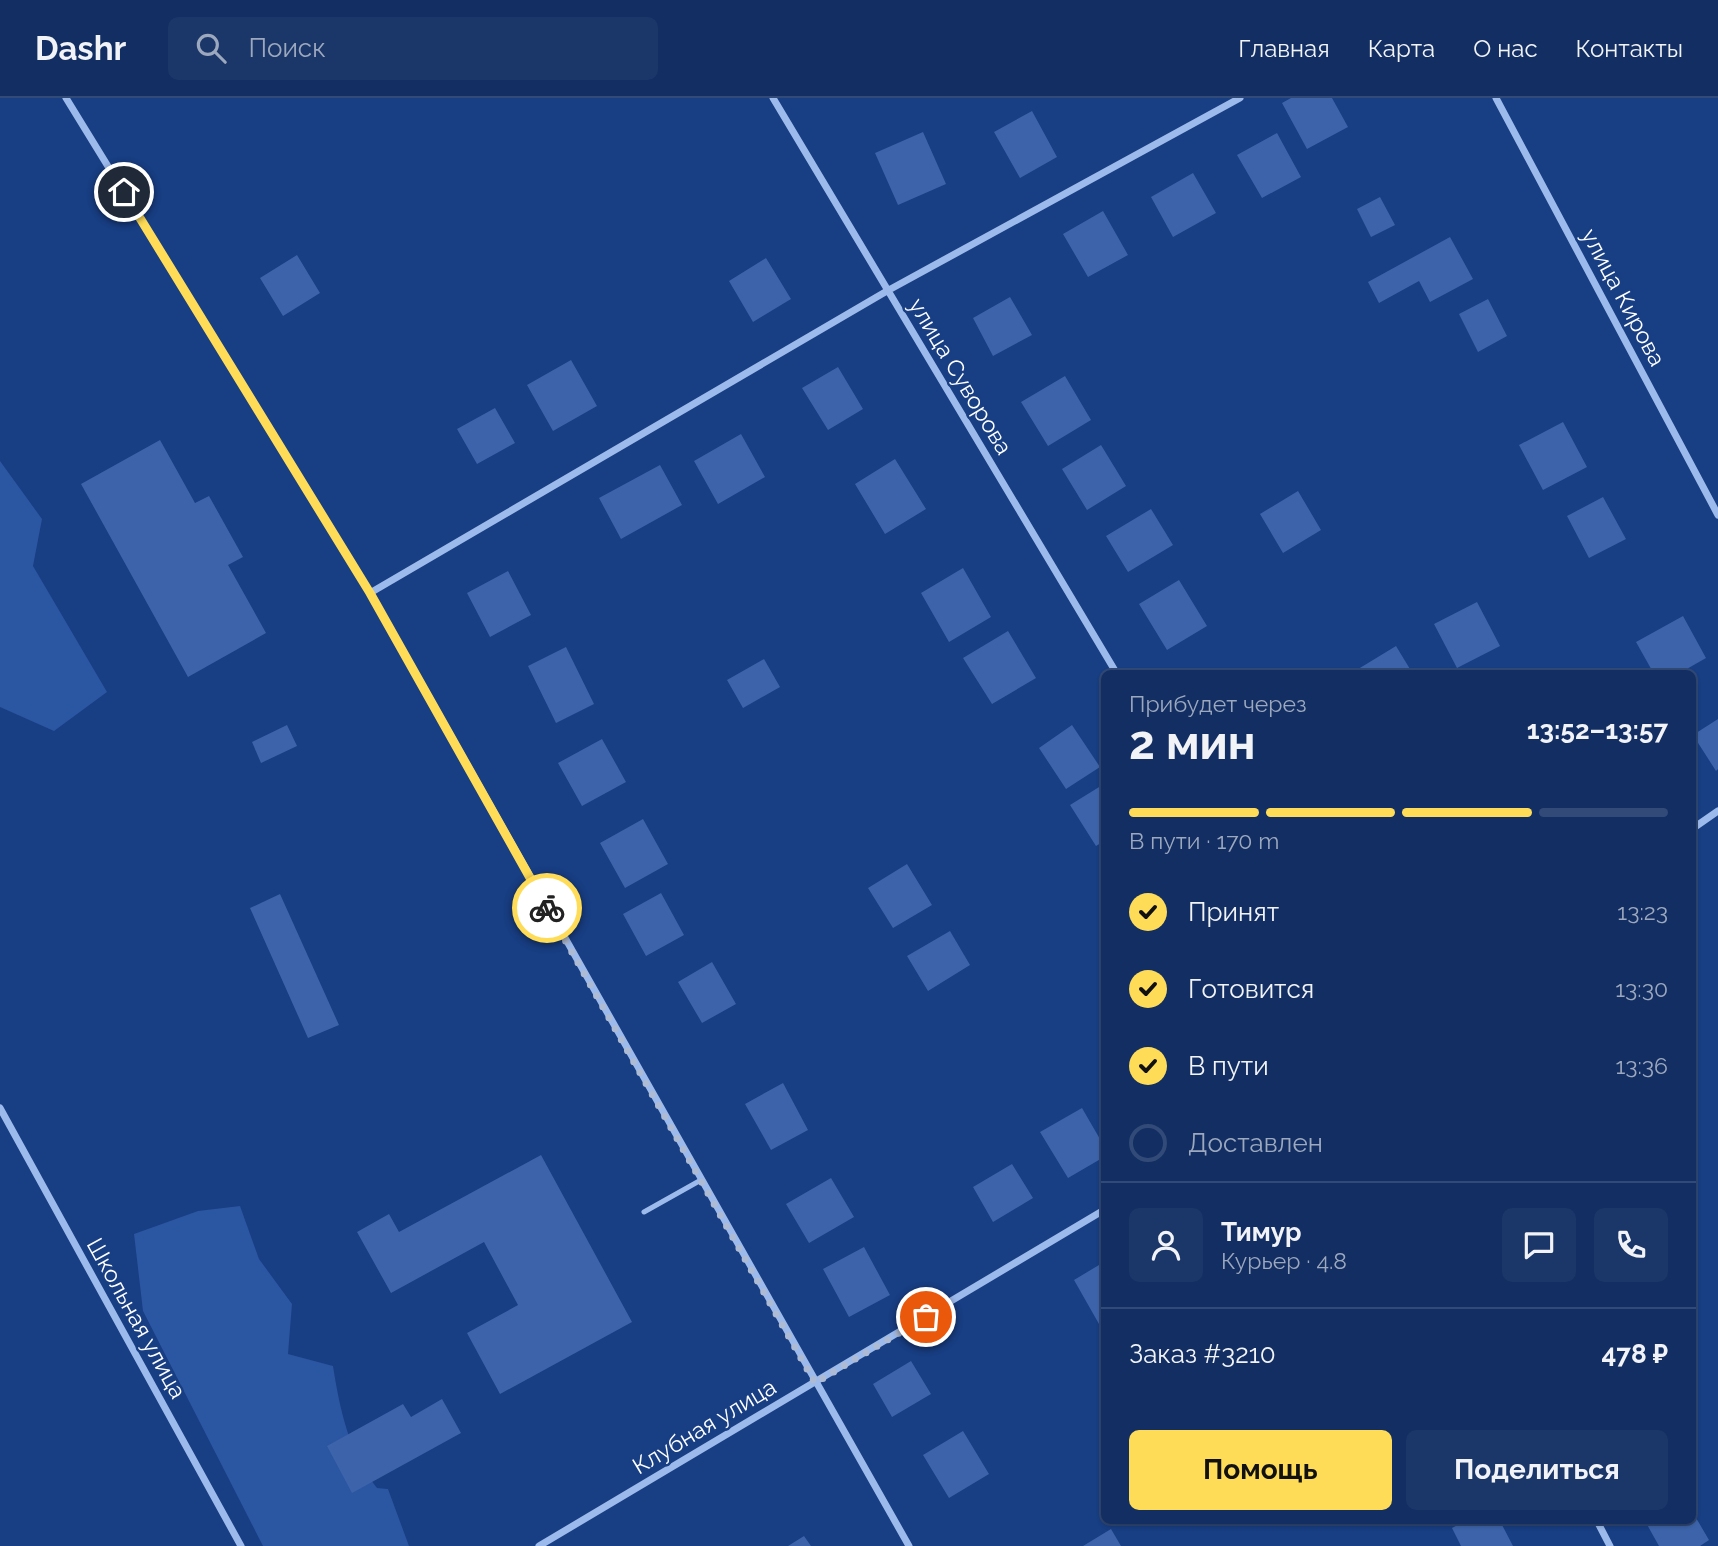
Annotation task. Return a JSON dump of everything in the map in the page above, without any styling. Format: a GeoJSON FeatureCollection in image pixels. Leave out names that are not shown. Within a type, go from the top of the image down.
{"type":"FeatureCollection","features":[{"type":"Feature","properties":{"kind":"street"},"geometry":{"type":"LineString","coordinates":[[66,98],[370,593],[909,1546]]}},
{"type":"Feature","properties":{"kind":"street","name":"улица Суворова"},"geometry":{"type":"LineString","coordinates":[[773,98],[1115,670]]}},
{"type":"Feature","properties":{"kind":"street"},"geometry":{"type":"LineString","coordinates":[[370,593],[887,290],[1240,98]]}},
{"type":"Feature","properties":{"kind":"street","name":"улица Кирова"},"geometry":{"type":"LineString","coordinates":[[1496,98],[1718,515]]}},
{"type":"Feature","properties":{"kind":"street"},"geometry":{"type":"LineString","coordinates":[[1696,826],[1718,811]]}},
{"type":"Feature","properties":{"kind":"street","name":"Школьная улица"},"geometry":{"type":"LineString","coordinates":[[0,1108],[241,1546]]}},
{"type":"Feature","properties":{"kind":"street","name":"Клубная улица"},"geometry":{"type":"LineString","coordinates":[[539,1546],[1101,1212]]}},
{"type":"Feature","properties":{"kind":"street"},"geometry":{"type":"LineString","coordinates":[[1599,1524],[1610,1546]]}},
{"type":"Feature","properties":{"kind":"lane"},"geometry":{"type":"LineString","coordinates":[[644,1212],[701,1180]]}},
{"type":"Feature","properties":{"kind":"shaded area"},"geometry":{"type":"Polygon","coordinates":[[[0,461],[42,519],[33,566],[107,692],[54,731],[0,707],[0,461]]]}},
{"type":"Feature","properties":{"kind":"shaded area"},"geometry":{"type":"Polygon","coordinates":[[[240,1206],[259,1259],[292,1304],[288,1354],[333,1366],[343,1415],[353,1446],[367,1475],[377,1488],[388,1489],[409,1546],[263,1546],[143,1311],[134,1234],[198,1211],[240,1206]]]}},
{"type":"Feature","properties":{"kind":"building"},"geometry":{"type":"Polygon","coordinates":[[[1291,98],[1332,98],[1348,127],[1307,149],[1282,103],[1291,98]]]}},
{"type":"Feature","properties":{"kind":"building"},"geometry":{"type":"Polygon","coordinates":[[[1032,111],[1057,157],[1020,178],[994,132],[1032,111]]]}},
{"type":"Feature","properties":{"kind":"building"},"geometry":{"type":"Polygon","coordinates":[[[923,132],[946,184],[898,205],[875,153],[923,132]]]}},
{"type":"Feature","properties":{"kind":"building"},"geometry":{"type":"Polygon","coordinates":[[[1277,133],[1301,177],[1262,198],[1237,155],[1277,133]]]}},
{"type":"Feature","properties":{"kind":"building"},"geometry":{"type":"Polygon","coordinates":[[[1193,173],[1216,213],[1173,237],[1151,197],[1193,173]]]}},
{"type":"Feature","properties":{"kind":"building"},"geometry":{"type":"Polygon","coordinates":[[[1380,197],[1395,225],[1371,237],[1357,209],[1380,197]]]}},
{"type":"Feature","properties":{"kind":"building"},"geometry":{"type":"Polygon","coordinates":[[[1103,211],[1128,255],[1088,277],[1063,234],[1103,211]]]}},
{"type":"Feature","properties":{"kind":"building"},"geometry":{"type":"Polygon","coordinates":[[[1450,237],[1473,279],[1430,302],[1419,281],[1379,303],[1368,282],[1450,237]]]}},
{"type":"Feature","properties":{"kind":"building"},"geometry":{"type":"Polygon","coordinates":[[[297,255],[320,293],[283,316],[260,278],[297,255]]]}},
{"type":"Feature","properties":{"kind":"building"},"geometry":{"type":"Polygon","coordinates":[[[766,258],[791,299],[753,322],[729,281],[766,258]]]}},
{"type":"Feature","properties":{"kind":"building"},"geometry":{"type":"Polygon","coordinates":[[[1010,297],[1032,335],[993,356],[973,318],[1010,297]]]}},
{"type":"Feature","properties":{"kind":"building"},"geometry":{"type":"Polygon","coordinates":[[[1488,299],[1507,336],[1478,352],[1459,314],[1488,299]]]}},
{"type":"Feature","properties":{"kind":"building"},"geometry":{"type":"Polygon","coordinates":[[[571,360],[597,406],[553,431],[527,385],[571,360]]]}},
{"type":"Feature","properties":{"kind":"building"},"geometry":{"type":"Polygon","coordinates":[[[838,367],[863,409],[828,430],[802,388],[838,367]]]}},
{"type":"Feature","properties":{"kind":"building"},"geometry":{"type":"Polygon","coordinates":[[[1065,376],[1091,420],[1048,446],[1021,402],[1065,376]]]}},
{"type":"Feature","properties":{"kind":"building"},"geometry":{"type":"Polygon","coordinates":[[[495,408],[515,443],[477,464],[457,429],[495,408]]]}},
{"type":"Feature","properties":{"kind":"building"},"geometry":{"type":"Polygon","coordinates":[[[1563,422],[1587,467],[1543,490],[1519,445],[1563,422]]]}},
{"type":"Feature","properties":{"kind":"building"},"geometry":{"type":"Polygon","coordinates":[[[741,434],[765,477],[718,504],[694,461],[741,434]]]}},
{"type":"Feature","properties":{"kind":"building"},"geometry":{"type":"Polygon","coordinates":[[[160,440],[195,503],[209,496],[243,557],[228,565],[266,633],[188,677],[81,484],[160,440]]]}},
{"type":"Feature","properties":{"kind":"building"},"geometry":{"type":"Polygon","coordinates":[[[1101,445],[1126,486],[1087,510],[1062,469],[1101,445]]]}},
{"type":"Feature","properties":{"kind":"building"},"geometry":{"type":"Polygon","coordinates":[[[895,459],[926,509],[885,534],[855,484],[895,459]]]}},
{"type":"Feature","properties":{"kind":"building"},"geometry":{"type":"Polygon","coordinates":[[[660,465],[682,505],[621,539],[599,498],[660,465]]]}},
{"type":"Feature","properties":{"kind":"building"},"geometry":{"type":"Polygon","coordinates":[[[1298,491],[1321,530],[1283,553],[1260,514],[1298,491]]]}},
{"type":"Feature","properties":{"kind":"building"},"geometry":{"type":"Polygon","coordinates":[[[1603,497],[1626,539],[1589,558],[1567,516],[1603,497]]]}},
{"type":"Feature","properties":{"kind":"building"},"geometry":{"type":"Polygon","coordinates":[[[1151,509],[1173,545],[1128,572],[1106,536],[1151,509]]]}},
{"type":"Feature","properties":{"kind":"building"},"geometry":{"type":"Polygon","coordinates":[[[963,568],[991,617],[949,642],[921,593],[963,568]]]}},
{"type":"Feature","properties":{"kind":"building"},"geometry":{"type":"Polygon","coordinates":[[[508,571],[531,615],[490,637],[467,593],[508,571]]]}},
{"type":"Feature","properties":{"kind":"building"},"geometry":{"type":"Polygon","coordinates":[[[1179,580],[1207,626],[1167,650],[1139,604],[1179,580]]]}},
{"type":"Feature","properties":{"kind":"building"},"geometry":{"type":"Polygon","coordinates":[[[1477,602],[1500,646],[1457,668],[1434,624],[1477,602]]]}},
{"type":"Feature","properties":{"kind":"building"},"geometry":{"type":"Polygon","coordinates":[[[1683,616],[1706,658],[1685,670],[1652,670],[1636,642],[1683,616]]]}},
{"type":"Feature","properties":{"kind":"building"},"geometry":{"type":"Polygon","coordinates":[[[1008,631],[1036,678],[992,704],[963,658],[1008,631]]]}},
{"type":"Feature","properties":{"kind":"building"},"geometry":{"type":"Polygon","coordinates":[[[1396,646],[1411,670],[1357,670],[1396,646]]]}},
{"type":"Feature","properties":{"kind":"building"},"geometry":{"type":"Polygon","coordinates":[[[566,647],[594,704],[556,723],[528,666],[566,647]]]}},
{"type":"Feature","properties":{"kind":"building"},"geometry":{"type":"Polygon","coordinates":[[[764,659],[780,687],[743,708],[727,680],[764,659]]]}},
{"type":"Feature","properties":{"kind":"building"},"geometry":{"type":"Polygon","coordinates":[[[1718,719],[1716,771],[1696,740],[1696,733],[1718,719]]]}},
{"type":"Feature","properties":{"kind":"building"},"geometry":{"type":"Polygon","coordinates":[[[287,725],[297,746],[261,763],[252,742],[287,725]]]}},
{"type":"Feature","properties":{"kind":"building"},"geometry":{"type":"Polygon","coordinates":[[[1072,725],[1100,767],[1066,789],[1039,748],[1072,725]]]}},
{"type":"Feature","properties":{"kind":"building"},"geometry":{"type":"Polygon","coordinates":[[[602,739],[626,782],[582,806],[558,763],[602,739]]]}},
{"type":"Feature","properties":{"kind":"building"},"geometry":{"type":"Polygon","coordinates":[[[1101,786],[1101,843],[1096,846],[1070,805],[1101,786]]]}},
{"type":"Feature","properties":{"kind":"building"},"geometry":{"type":"Polygon","coordinates":[[[643,819],[668,864],[625,888],[600,843],[643,819]]]}},
{"type":"Feature","properties":{"kind":"building"},"geometry":{"type":"Polygon","coordinates":[[[907,864],[932,905],[893,928],[868,888],[907,864]]]}},
{"type":"Feature","properties":{"kind":"building"},"geometry":{"type":"Polygon","coordinates":[[[661,893],[684,935],[646,956],[623,914],[661,893]]]}},
{"type":"Feature","properties":{"kind":"building"},"geometry":{"type":"Polygon","coordinates":[[[280,894],[339,1025],[308,1038],[250,908],[280,894]]]}},
{"type":"Feature","properties":{"kind":"building"},"geometry":{"type":"Polygon","coordinates":[[[950,931],[970,965],[928,991],[907,956],[950,931]]]}},
{"type":"Feature","properties":{"kind":"building"},"geometry":{"type":"Polygon","coordinates":[[[712,962],[736,1004],[702,1023],[678,982],[712,962]]]}},
{"type":"Feature","properties":{"kind":"building"},"geometry":{"type":"Polygon","coordinates":[[[783,1083],[808,1130],[771,1150],[745,1104],[783,1083]]]}},
{"type":"Feature","properties":{"kind":"building"},"geometry":{"type":"Polygon","coordinates":[[[1082,1108],[1101,1141],[1101,1159],[1068,1178],[1040,1132],[1082,1108]]]}},
{"type":"Feature","properties":{"kind":"building"},"geometry":{"type":"Polygon","coordinates":[[[541,1155],[632,1322],[500,1394],[467,1333],[518,1305],[484,1242],[391,1293],[357,1232],[389,1214],[399,1232],[541,1155]]]}},
{"type":"Feature","properties":{"kind":"building"},"geometry":{"type":"Polygon","coordinates":[[[1012,1164],[1033,1198],[993,1222],[973,1187],[1012,1164]]]}},
{"type":"Feature","properties":{"kind":"building"},"geometry":{"type":"Polygon","coordinates":[[[831,1178],[854,1217],[809,1243],[786,1204],[831,1178]]]}},
{"type":"Feature","properties":{"kind":"building"},"geometry":{"type":"Polygon","coordinates":[[[864,1247],[890,1295],[849,1317],[823,1269],[864,1247]]]}},
{"type":"Feature","properties":{"kind":"building"},"geometry":{"type":"Polygon","coordinates":[[[1101,1264],[1099,1324],[1074,1280],[1101,1264]]]}},
{"type":"Feature","properties":{"kind":"building"},"geometry":{"type":"Polygon","coordinates":[[[911,1361],[931,1394],[892,1417],[873,1384],[911,1361]]]}},
{"type":"Feature","properties":{"kind":"building"},"geometry":{"type":"Polygon","coordinates":[[[442,1399],[461,1433],[352,1493],[327,1446],[403,1404],[411,1417],[442,1399]]]}},
{"type":"Feature","properties":{"kind":"building"},"geometry":{"type":"Polygon","coordinates":[[[963,1431],[989,1474],[949,1498],[923,1455],[963,1431]]]}},
{"type":"Feature","properties":{"kind":"building"},"geometry":{"type":"Polygon","coordinates":[[[1696,1518],[1709,1540],[1700,1546],[1659,1546],[1647,1524],[1696,1524],[1696,1518]]]}},
{"type":"Feature","properties":{"kind":"building"},"geometry":{"type":"Polygon","coordinates":[[[1459,1524],[1502,1524],[1513,1546],[1461,1546],[1452,1528],[1459,1524]]]}},
{"type":"Feature","properties":{"kind":"building"},"geometry":{"type":"Polygon","coordinates":[[[1111,1529],[1121,1546],[1083,1546],[1111,1529]]]}},
{"type":"Feature","properties":{"kind":"building"},"geometry":{"type":"Polygon","coordinates":[[[804,1536],[811,1546],[788,1546],[804,1536]]]}},
{"type":"Feature","properties":{"kind":"way so far"},"geometry":{"type":"LineString","coordinates":[[547,908],[815,1383],[926,1317]]}},
{"type":"Feature","properties":{"kind":"route"},"geometry":{"type":"LineString","coordinates":[[124,192],[370,593],[547,908]]}}]}
